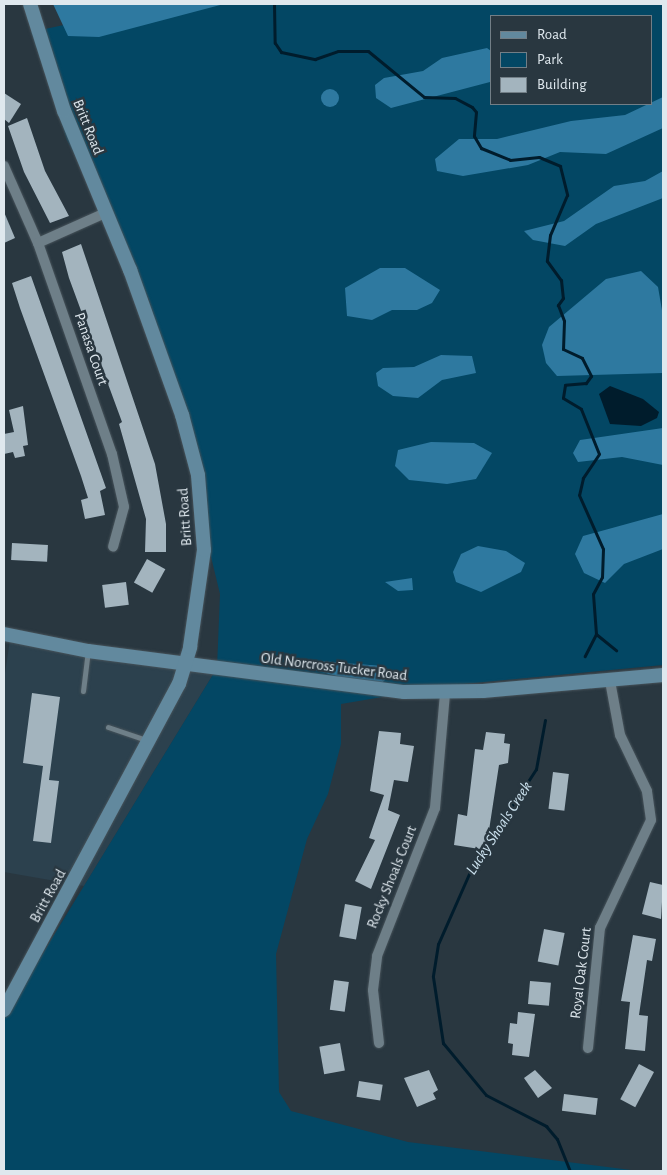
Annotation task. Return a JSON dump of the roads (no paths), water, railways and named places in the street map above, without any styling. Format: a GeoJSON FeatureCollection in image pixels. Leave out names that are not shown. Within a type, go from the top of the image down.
{"type":"FeatureCollection","features":[{"type":"Feature","properties":{"kind":"street","name":"Britt Road"},"geometry":{"type":"LineString","coordinates":[[4,1010],[152,742],[186,664],[204,550],[198,475],[156,339],[61,102],[30,4]]}},
{"type":"Feature","properties":{"kind":"street","name":"Panasa Court"},"geometry":{"type":"LineString","coordinates":[[4,166],[38,243],[112,454],[124,507],[113,547]]}},
{"type":"Feature","properties":{"kind":"street"},"geometry":{"type":"LineString","coordinates":[[38,243],[106,213]]}},
{"type":"Feature","properties":{"kind":"street","name":"Old Norcross Tucker Road"},"geometry":{"type":"LineString","coordinates":[[4,634],[88,651],[445,693],[610,681],[663,675]]}},
{"type":"Feature","properties":{"kind":"street","name":"Royal Oak Court"},"geometry":{"type":"LineString","coordinates":[[588,1048],[600,928],[651,820],[647,791],[620,735],[610,681]]}},
{"type":"Feature","properties":{"kind":"street","name":"Rocky Shoals Court"},"geometry":{"type":"LineString","coordinates":[[378,1043],[373,990],[377,956],[436,808],[445,693]]}},
{"type":"Feature","properties":{"kind":"lane"},"geometry":{"type":"LineString","coordinates":[[83,691],[88,651]]}},
{"type":"Feature","properties":{"kind":"lane"},"geometry":{"type":"LineString","coordinates":[[108,727],[152,742]]}},
{"type":"Feature","properties":{"kind":"waterway","name":"Lucky Shoals Creek"},"geometry":{"type":"LineString","coordinates":[[274,4],[275,43],[281,52],[315,59],[338,51],[368,51],[424,97],[455,98],[472,107],[476,112],[474,136],[481,148],[510,160],[539,157],[560,166],[567,195],[550,235],[547,261],[561,280],[563,298],[558,305],[564,321],[563,349],[582,358],[591,376],[586,383],[565,385],[563,398],[581,409],[599,454],[583,478],[579,495],[603,549],[602,577],[593,594],[596,634],[585,656]]}},
{"type":"Feature","properties":{"kind":"waterway"},"geometry":{"type":"LineString","coordinates":[[596,634],[616,650]]}},
{"type":"Feature","properties":{"kind":"waterway","name":"Lucky Shoals Creek"},"geometry":{"type":"LineString","coordinates":[[545,720],[536,769],[472,867],[438,944],[433,977],[443,1043],[486,1095],[546,1126],[557,1139],[570,1171]]}}]}
